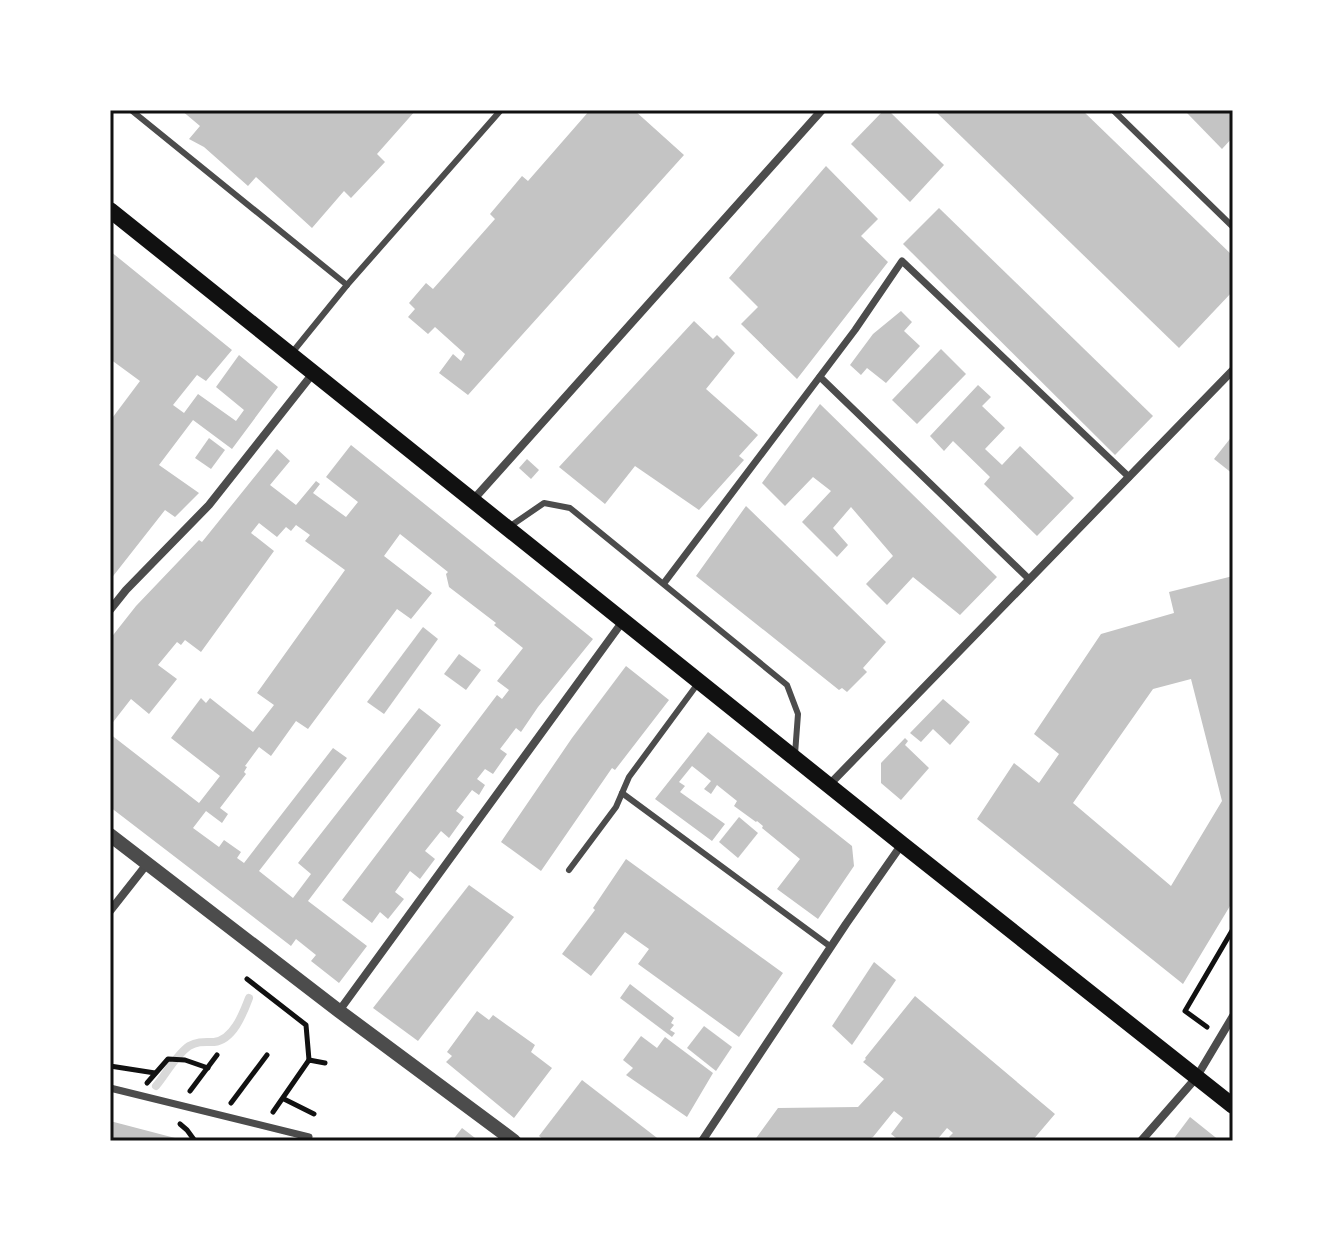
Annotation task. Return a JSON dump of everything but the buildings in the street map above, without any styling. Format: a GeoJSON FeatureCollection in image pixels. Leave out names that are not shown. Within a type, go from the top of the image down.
{"type":"FeatureCollection","features":[{"type":"Feature","properties":{"kind":"main road"},"geometry":{"type":"LineString","coordinates":[[110,210],[1233,1106]]}},
{"type":"Feature","properties":{"kind":"street"},"geometry":{"type":"LineString","coordinates":[[473,500],[822,110]]}},
{"type":"Feature","properties":{"kind":"street"},"geometry":{"type":"LineString","coordinates":[[664,583],[855,330],[902,261],[1129,477]]}},
{"type":"Feature","properties":{"kind":"street"},"geometry":{"type":"LineString","coordinates":[[829,785],[1233,370]]}},
{"type":"Feature","properties":{"kind":"street"},"geometry":{"type":"LineString","coordinates":[[110,610],[209,505],[314,372]]}},
{"type":"Feature","properties":{"kind":"street"},"geometry":{"type":"LineString","coordinates":[[820,377],[1029,579]]}},
{"type":"Feature","properties":{"kind":"street"},"geometry":{"type":"LineString","coordinates":[[339,1011],[623,621]]}},
{"type":"Feature","properties":{"kind":"street"},"geometry":{"type":"LineString","coordinates":[[110,835],[514,1141]]}},
{"type":"Feature","properties":{"kind":"street"},"geometry":{"type":"LineString","coordinates":[[702,1141],[902,844]]}},
{"type":"Feature","properties":{"kind":"street"},"geometry":{"type":"LineString","coordinates":[[110,911],[147,864]]}},
{"type":"Feature","properties":{"kind":"street"},"geometry":{"type":"LineString","coordinates":[[1141,1141],[1196,1078],[1233,1016]]}},
{"type":"Feature","properties":{"kind":"street"},"geometry":{"type":"LineString","coordinates":[[110,1088],[309,1137]]}},
{"type":"Feature","properties":{"kind":"lane"},"geometry":{"type":"LineString","coordinates":[[131,110],[347,285]]}},
{"type":"Feature","properties":{"kind":"lane"},"geometry":{"type":"LineString","coordinates":[[291,354],[347,285],[501,110]]}},
{"type":"Feature","properties":{"kind":"lane"},"geometry":{"type":"LineString","coordinates":[[1113,110],[1233,227]]}},
{"type":"Feature","properties":{"kind":"lane"},"geometry":{"type":"LineString","coordinates":[[508,528],[544,503],[570,508],[664,583],[787,685],[798,714],[794,758]]}},
{"type":"Feature","properties":{"kind":"lane"},"geometry":{"type":"LineString","coordinates":[[569,870],[616,807],[629,777],[699,682]]}},
{"type":"Feature","properties":{"kind":"lane"},"geometry":{"type":"LineString","coordinates":[[622,793],[831,947]]}},
{"type":"Feature","properties":{"kind":"path"},"geometry":{"type":"LineString","coordinates":[[1221,1036],[1185,1011],[1233,929]]}},
{"type":"Feature","properties":{"kind":"path"},"geometry":{"type":"LineString","coordinates":[[247,979],[306,1025],[309,1060],[284,1099],[314,1114]]}},
{"type":"Feature","properties":{"kind":"path"},"geometry":{"type":"LineString","coordinates":[[195,1141],[170,1117],[217,1055]]}},
{"type":"Feature","properties":{"kind":"path"},"geometry":{"type":"LineString","coordinates":[[221,1115],[267,1055]]}},
{"type":"Feature","properties":{"kind":"path"},"geometry":{"type":"LineString","coordinates":[[168,1059],[185,1060],[208,1068]]}},
{"type":"Feature","properties":{"kind":"path"},"geometry":{"type":"LineString","coordinates":[[309,1060],[325,1063]]}},
{"type":"Feature","properties":{"kind":"path"},"geometry":{"type":"LineString","coordinates":[[110,1066],[155,1073]]}},
{"type":"Feature","properties":{"kind":"waterway"},"geometry":{"type":"LineString","coordinates":[[156,1086],[175,1059],[189,1046],[227,1037],[249,998]]}}]}
